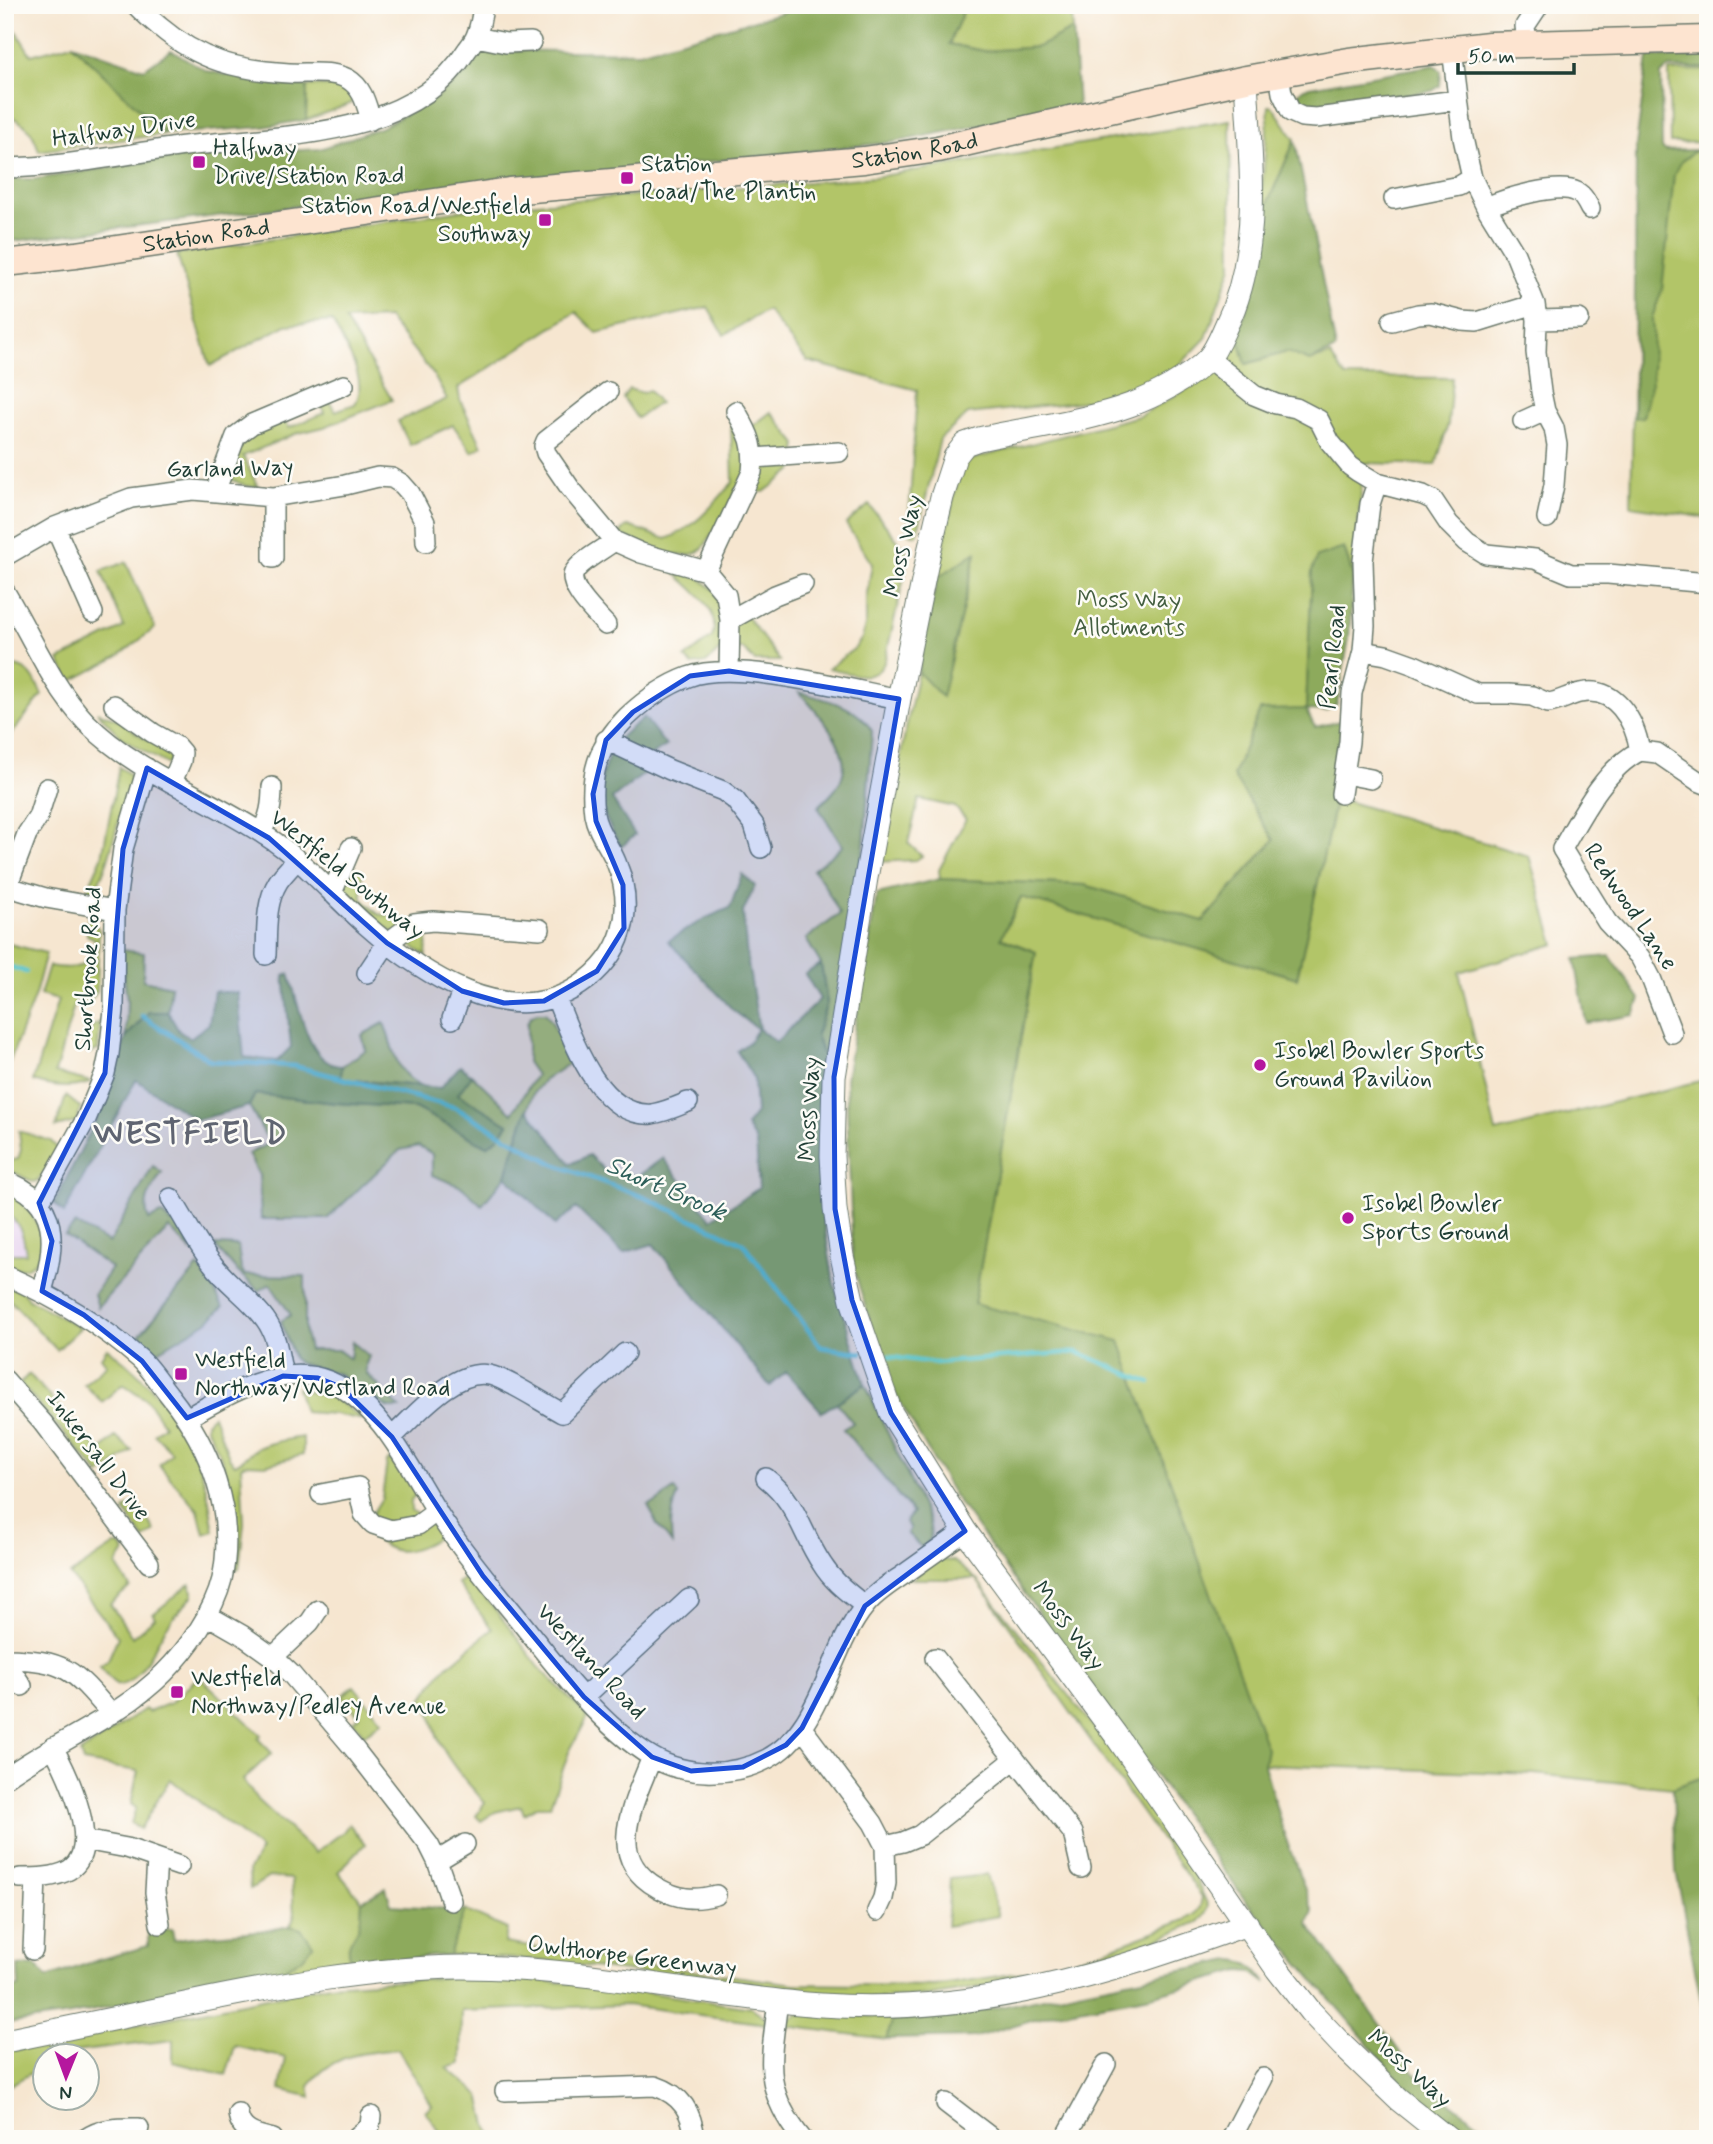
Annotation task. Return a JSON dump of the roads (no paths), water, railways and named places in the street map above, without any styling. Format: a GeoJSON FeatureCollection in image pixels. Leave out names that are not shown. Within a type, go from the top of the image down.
{"type":"FeatureCollection","features":[{"type":"Feature","properties":{"kind":"main road","name":"Station Road"},"geometry":{"type":"LineString","coordinates":[[5,263],[76,255],[509,191],[864,160],[938,149],[1246,79],[1349,61],[1452,49],[1527,44],[1708,39]]}},
{"type":"Feature","properties":{"kind":"street"},"geometry":{"type":"LineString","coordinates":[[136,5],[176,41],[225,64],[257,71],[328,73],[350,80],[360,89],[371,120]]}},
{"type":"Feature","properties":{"kind":"street","name":"Halfway Drive"},"geometry":{"type":"LineString","coordinates":[[5,168],[34,167],[188,146],[284,138],[371,120],[415,100],[446,78],[476,37],[483,5]]}},
{"type":"Feature","properties":{"kind":"street"},"geometry":{"type":"LineString","coordinates":[[1527,44],[1525,26],[1539,5]]}},
{"type":"Feature","properties":{"kind":"street"},"geometry":{"type":"LineString","coordinates":[[476,37],[506,43],[531,42]]}},
{"type":"Feature","properties":{"kind":"street"},"geometry":{"type":"LineString","coordinates":[[1452,49],[1462,138],[1472,178],[1515,254],[1536,312],[1536,352],[1545,411],[1555,428],[1557,445],[1543,505]]}},
{"type":"Feature","properties":{"kind":"street"},"geometry":{"type":"LineString","coordinates":[[1279,74],[1282,93],[1291,112],[1302,117],[1316,118],[1457,100]]}},
{"type":"Feature","properties":{"kind":"street","name":"Moss Way"},"geometry":{"type":"LineString","coordinates":[[1246,79],[1251,201],[1246,263],[1238,302],[1208,358],[1173,384],[1129,406],[979,439],[965,444],[955,457],[942,498],[899,699],[866,878],[834,1077],[832,1156],[835,1209],[852,1300],[891,1413],[965,1531],[1115,1734],[1277,1969],[1310,2011],[1398,2099],[1448,2139]]}},
{"type":"Feature","properties":{"kind":"street"},"geometry":{"type":"LineString","coordinates":[[1394,200],[1459,186],[1472,178]]}},
{"type":"Feature","properties":{"kind":"street"},"geometry":{"type":"LineString","coordinates":[[1486,207],[1542,190],[1568,190],[1577,192],[1590,209]]}},
{"type":"Feature","properties":{"kind":"street"},"geometry":{"type":"LineString","coordinates":[[1392,321],[1431,313],[1477,322],[1536,312],[1579,319]]}},
{"type":"Feature","properties":{"kind":"street"},"geometry":{"type":"LineString","coordinates":[[1208,358],[1254,395],[1296,408],[1320,420],[1330,442],[1350,466],[1377,483],[1433,500],[1466,542],[1486,554],[1535,559],[1571,574],[1608,573],[1708,583]]}},
{"type":"Feature","properties":{"kind":"street"},"geometry":{"type":"LineString","coordinates":[[215,492],[236,436],[252,424],[344,385]]}},
{"type":"Feature","properties":{"kind":"street"},"geometry":{"type":"LineString","coordinates":[[608,392],[545,441],[546,453],[570,488],[614,541],[641,553],[706,571],[726,595],[730,620],[729,671]]}},
{"type":"Feature","properties":{"kind":"street"},"geometry":{"type":"LineString","coordinates":[[706,571],[752,472],[754,458],[751,437],[736,411]]}},
{"type":"Feature","properties":{"kind":"street"},"geometry":{"type":"LineString","coordinates":[[1524,421],[1545,411]]}},
{"type":"Feature","properties":{"kind":"street"},"geometry":{"type":"LineString","coordinates":[[754,458],[839,452]]}},
{"type":"Feature","properties":{"kind":"street","name":"Garland Way"},"geometry":{"type":"LineString","coordinates":[[5,556],[55,527],[131,498],[193,490],[273,498],[378,477],[392,478],[402,484],[425,522],[426,541]]}},
{"type":"Feature","properties":{"kind":"street","name":"Pearl Road"},"geometry":{"type":"LineString","coordinates":[[1341,794],[1351,722],[1352,693],[1363,650],[1363,561],[1370,504],[1377,483]]}},
{"type":"Feature","properties":{"kind":"street"},"geometry":{"type":"LineString","coordinates":[[273,498],[273,558]]}},
{"type":"Feature","properties":{"kind":"street"},"geometry":{"type":"LineString","coordinates":[[55,527],[93,613]]}},
{"type":"Feature","properties":{"kind":"street"},"geometry":{"type":"LineString","coordinates":[[606,625],[574,587],[572,578],[575,569],[614,541]]}},
{"type":"Feature","properties":{"kind":"street"},"geometry":{"type":"LineString","coordinates":[[730,620],[775,595],[803,584]]}},
{"type":"Feature","properties":{"kind":"street","name":"Westfield Southway"},"geometry":{"type":"LineString","coordinates":[[6,595],[62,693],[105,739],[147,768],[261,832],[296,859],[387,943],[423,968],[462,991],[504,1003],[544,1002],[556,998],[581,985],[610,957],[624,928],[625,909],[623,885],[616,862],[594,813],[596,764],[606,740],[657,692],[691,676],[729,671],[785,677],[899,699]]}},
{"type":"Feature","properties":{"kind":"street"},"geometry":{"type":"LineString","coordinates":[[1363,650],[1415,665],[1478,694],[1532,696],[1548,703],[1591,691],[1611,697],[1629,717],[1638,736],[1640,751],[1657,753],[1708,785]]}},
{"type":"Feature","properties":{"kind":"street"},"geometry":{"type":"LineString","coordinates":[[114,705],[176,746],[182,753],[172,782]]}},
{"type":"Feature","properties":{"kind":"street"},"geometry":{"type":"LineString","coordinates":[[606,740],[723,791],[735,800],[754,825],[761,848]]}},
{"type":"Feature","properties":{"kind":"street","name":"Redwood Lane"},"geometry":{"type":"LineString","coordinates":[[1640,751],[1619,764],[1586,809],[1562,849],[1607,922],[1640,957],[1672,1033]]}},
{"type":"Feature","properties":{"kind":"street","name":"Shortbrook Road"},"geometry":{"type":"LineString","coordinates":[[40,1203],[86,1119],[105,1073],[114,1010],[115,910],[123,849],[147,768]]}},
{"type":"Feature","properties":{"kind":"street"},"geometry":{"type":"LineString","coordinates":[[1345,774],[1371,779]]}},
{"type":"Feature","properties":{"kind":"street"},"geometry":{"type":"LineString","coordinates":[[261,832],[271,809],[272,787]]}},
{"type":"Feature","properties":{"kind":"street"},"geometry":{"type":"LineString","coordinates":[[47,788],[38,817],[27,834],[6,886],[46,898],[115,910]]}},
{"type":"Feature","properties":{"kind":"street"},"geometry":{"type":"LineString","coordinates":[[332,893],[351,848]]}},
{"type":"Feature","properties":{"kind":"street"},"geometry":{"type":"LineString","coordinates":[[266,955],[268,912],[272,895],[278,882],[296,859]]}},
{"type":"Feature","properties":{"kind":"street"},"geometry":{"type":"LineString","coordinates":[[367,973],[387,943],[414,923],[433,921],[540,929]]}},
{"type":"Feature","properties":{"kind":"street"},"geometry":{"type":"LineString","coordinates":[[452,1019],[462,991]]}},
{"type":"Feature","properties":{"kind":"street"},"geometry":{"type":"LineString","coordinates":[[556,998],[580,1056],[599,1087],[622,1107],[648,1114],[668,1111],[688,1102]]}},
{"type":"Feature","properties":{"kind":"street"},"geometry":{"type":"LineString","coordinates":[[5,1181],[25,1190],[40,1203],[50,1224],[51,1262],[42,1292]]}},
{"type":"Feature","properties":{"kind":"street"},"geometry":{"type":"LineString","coordinates":[[171,1198],[209,1260],[265,1319],[276,1340],[283,1376]]}},
{"type":"Feature","properties":{"kind":"street"},"geometry":{"type":"LineString","coordinates":[[5,1275],[84,1315],[142,1361],[187,1418],[213,1468],[223,1515],[225,1540],[222,1577],[207,1615],[165,1672],[148,1688],[111,1714],[5,1778]]}},
{"type":"Feature","properties":{"kind":"street"},"geometry":{"type":"LineString","coordinates":[[392,1437],[451,1384],[474,1374],[499,1378],[562,1413],[625,1353]]}},
{"type":"Feature","properties":{"kind":"street","name":"Westland Road"},"geometry":{"type":"LineString","coordinates":[[187,1418],[254,1384],[283,1376],[318,1378],[341,1387],[364,1406],[392,1437],[436,1511],[483,1576],[584,1698],[608,1722],[652,1757],[691,1771],[717,1772],[743,1767],[767,1759],[786,1745],[802,1728],[864,1606],[965,1531]]}},
{"type":"Feature","properties":{"kind":"street","name":"Inkersall Drive"},"geometry":{"type":"LineString","coordinates":[[5,1380],[23,1398],[149,1563]]}},
{"type":"Feature","properties":{"kind":"street"},"geometry":{"type":"LineString","coordinates":[[766,1478],[790,1501],[823,1567],[834,1581],[864,1606]]}},
{"type":"Feature","properties":{"kind":"street"},"geometry":{"type":"LineString","coordinates":[[321,1494],[367,1485],[364,1514],[373,1524],[391,1531],[418,1525],[436,1511]]}},
{"type":"Feature","properties":{"kind":"street"},"geometry":{"type":"LineString","coordinates":[[584,1698],[689,1599]]}},
{"type":"Feature","properties":{"kind":"street"},"geometry":{"type":"LineString","coordinates":[[272,1657],[310,1614]]}},
{"type":"Feature","properties":{"kind":"street"},"geometry":{"type":"LineString","coordinates":[[207,1615],[242,1635],[291,1674],[356,1751],[429,1845],[451,1901]]}},
{"type":"Feature","properties":{"kind":"street"},"geometry":{"type":"LineString","coordinates":[[935,1658],[1073,1833],[1081,1868]]}},
{"type":"Feature","properties":{"kind":"street"},"geometry":{"type":"LineString","coordinates":[[5,1660],[31,1659],[64,1667],[82,1680],[111,1714]]}},
{"type":"Feature","properties":{"kind":"street"},"geometry":{"type":"LineString","coordinates":[[5,1660],[22,1686]]}},
{"type":"Feature","properties":{"kind":"street"},"geometry":{"type":"LineString","coordinates":[[802,1728],[873,1823],[885,1846],[886,1883],[877,1911]]}},
{"type":"Feature","properties":{"kind":"street"},"geometry":{"type":"LineString","coordinates":[[33,1950],[28,1878],[52,1875],[69,1869],[81,1853],[83,1840],[82,1825],[70,1780],[53,1748]]}},
{"type":"Feature","properties":{"kind":"street"},"geometry":{"type":"LineString","coordinates":[[652,1757],[627,1824],[629,1857],[638,1873],[651,1885],[667,1893],[684,1899],[700,1900],[716,1895]]}},
{"type":"Feature","properties":{"kind":"street"},"geometry":{"type":"LineString","coordinates":[[885,1846],[920,1835],[1015,1759]]}},
{"type":"Feature","properties":{"kind":"street"},"geometry":{"type":"LineString","coordinates":[[83,1840],[127,1848],[179,1866]]}},
{"type":"Feature","properties":{"kind":"street"},"geometry":{"type":"LineString","coordinates":[[437,1861],[465,1844]]}},
{"type":"Feature","properties":{"kind":"street"},"geometry":{"type":"LineString","coordinates":[[157,1858],[155,1892],[160,1924]]}},
{"type":"Feature","properties":{"kind":"street","name":"Owlthorpe Greenway"},"geometry":{"type":"LineString","coordinates":[[5,2041],[330,1976],[417,1968],[466,1967],[604,1977],[778,2001],[877,2007],[940,2004],[1014,1994],[1095,1975],[1160,1956],[1247,1924]]}},
{"type":"Feature","properties":{"kind":"street"},"geometry":{"type":"LineString","coordinates":[[778,2001],[771,2063],[773,2084],[777,2103],[802,2139]]}},
{"type":"Feature","properties":{"kind":"street"},"geometry":{"type":"LineString","coordinates":[[1073,2136],[1105,2064]]}},
{"type":"Feature","properties":{"kind":"street"},"geometry":{"type":"LineString","coordinates":[[1231,2139],[1263,2078]]}},
{"type":"Feature","properties":{"kind":"street"},"geometry":{"type":"LineString","coordinates":[[505,2091],[655,2087],[667,2090],[685,2105],[694,2126],[695,2139]]}},
{"type":"Feature","properties":{"kind":"street"},"geometry":{"type":"LineString","coordinates":[[946,2103],[993,2139]]}},
{"type":"Feature","properties":{"kind":"street"},"geometry":{"type":"LineString","coordinates":[[238,2113],[239,2120],[249,2132],[273,2139]]}},
{"type":"Feature","properties":{"kind":"street"},"geometry":{"type":"LineString","coordinates":[[86,2139],[107,2128],[139,2128]]}},
{"type":"Feature","properties":{"kind":"waterway","name":"Short Brook"},"geometry":{"type":"LineString","coordinates":[[5,965],[26,972]]}},
{"type":"Feature","properties":{"kind":"waterway","name":"Short Brook"},"geometry":{"type":"LineString","coordinates":[[142,1016],[211,1061],[294,1066],[454,1107],[554,1164],[646,1198],[743,1243],[821,1347],[862,1353]]}},
{"type":"Feature","properties":{"kind":"waterway","name":"Short Brook"},"geometry":{"type":"LineString","coordinates":[[878,1355],[934,1363],[1077,1352],[1150,1383]]}},
{"type":"Feature","properties":{"kind":"place","name":"Halfway Drive/Station Road"},"geometry":{"type":"Point","coordinates":[199,162]}},
{"type":"Feature","properties":{"kind":"place","name":"Station Road/The Plantin"},"geometry":{"type":"Point","coordinates":[627,178]}},
{"type":"Feature","properties":{"kind":"place","name":"Station Road/Westfield Southway"},"geometry":{"type":"Point","coordinates":[545,220]}},
{"type":"Feature","properties":{"kind":"place","name":"Isobel Bowler Sports Ground Pavilion"},"geometry":{"type":"Point","coordinates":[1260,1065]}},
{"type":"Feature","properties":{"kind":"place","name":"Isobel Bowler Sports Ground"},"geometry":{"type":"Point","coordinates":[1348,1218]}},
{"type":"Feature","properties":{"kind":"place","name":"Westfield Northway/Westland Road"},"geometry":{"type":"Point","coordinates":[181,1374]}},
{"type":"Feature","properties":{"kind":"place","name":"Westfield Northway/Pedley Avenue"},"geometry":{"type":"Point","coordinates":[177,1692]}},
{"type":"Feature","properties":{"kind":"district","name":"WESTFIELD"},"geometry":{"type":"Point","coordinates":[191,1134]}},
{"type":"Feature","properties":{"kind":"park label","name":"Moss Way Allotments"},"geometry":{"type":"Point","coordinates":[1129,614]}}]}
